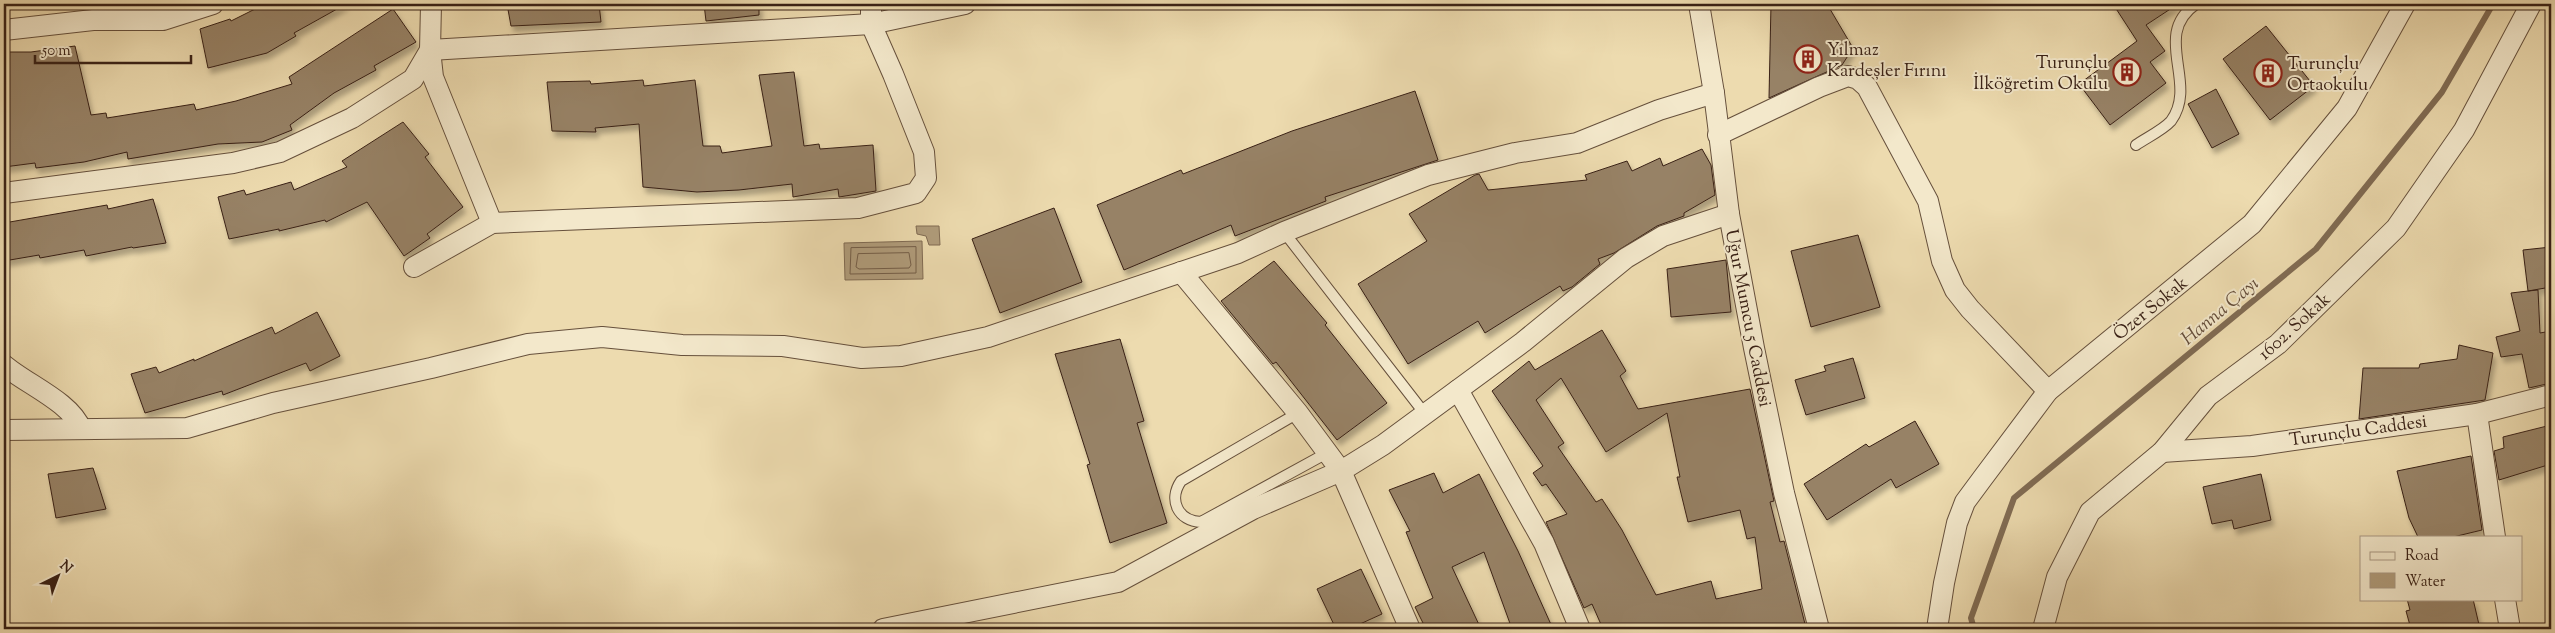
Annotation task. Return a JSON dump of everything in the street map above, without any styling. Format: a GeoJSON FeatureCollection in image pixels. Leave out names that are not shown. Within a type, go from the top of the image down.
{"type":"FeatureCollection","features":[{"type":"Feature","properties":{"kind":"street"},"geometry":{"type":"LineString","coordinates":[[4,30],[92,12],[163,20],[213,4]]}},
{"type":"Feature","properties":{"kind":"street"},"geometry":{"type":"LineString","coordinates":[[431,4],[430,50],[433,76],[492,223]]}},
{"type":"Feature","properties":{"kind":"street"},"geometry":{"type":"LineString","coordinates":[[430,50],[871,14],[965,4]]}},
{"type":"Feature","properties":{"kind":"street","name":"Uğur Mumcu 5 Caddesi"},"geometry":{"type":"LineString","coordinates":[[1698,4],[1714,93],[1729,214],[1784,493],[1819,629]]}},
{"type":"Feature","properties":{"kind":"street","name":"Özer Sokak"},"geometry":{"type":"LineString","coordinates":[[1937,629],[1952,539],[1965,502],[2048,391],[2252,224],[2347,108],[2405,4]]}},
{"type":"Feature","properties":{"kind":"street","name":"1602. Sokak"},"geometry":{"type":"LineString","coordinates":[[2043,629],[2057,577],[2090,512],[2162,452],[2208,396],[2278,344],[2396,228],[2464,130],[2531,4]]}},
{"type":"Feature","properties":{"kind":"street"},"geometry":{"type":"LineString","coordinates":[[414,267],[492,223],[858,208],[916,193],[926,178],[924,152],[871,14]]}},
{"type":"Feature","properties":{"kind":"street"},"geometry":{"type":"LineString","coordinates":[[4,193],[233,163],[280,152],[352,118],[413,79],[430,50]]}},
{"type":"Feature","properties":{"kind":"street"},"geometry":{"type":"LineString","coordinates":[[1718,134],[1819,87],[1848,76],[1858,79],[1867,86],[1928,201],[1942,261],[1955,290],[1970,309],[2048,391]]}},
{"type":"Feature","properties":{"kind":"street"},"geometry":{"type":"LineString","coordinates":[[4,430],[187,428],[273,403],[431,368],[528,344],[602,337],[682,345],[783,346],[862,358],[901,356],[988,337],[1238,253],[1284,232],[1428,174],[1515,153],[1577,143],[1659,110],[1714,93]]}},
{"type":"Feature","properties":{"kind":"street"},"geometry":{"type":"LineString","coordinates":[[884,629],[1118,582],[1253,509],[1341,471],[1383,445],[1524,342],[1626,258],[1663,236],[1729,214]]}},
{"type":"Feature","properties":{"kind":"street"},"geometry":{"type":"LineString","coordinates":[[1181,272],[1298,413],[1341,471],[1410,629]]}},
{"type":"Feature","properties":{"kind":"street"},"geometry":{"type":"LineString","coordinates":[[4,365],[68,410],[77,420],[81,429]]}},
{"type":"Feature","properties":{"kind":"street"},"geometry":{"type":"LineString","coordinates":[[1458,390],[1544,544],[1580,629]]}},
{"type":"Feature","properties":{"kind":"street","name":"Turunçlu Caddesi"},"geometry":{"type":"LineString","coordinates":[[2162,452],[2252,446],[2477,414],[2551,395]]}},
{"type":"Feature","properties":{"kind":"street"},"geometry":{"type":"LineString","coordinates":[[2477,414],[2495,536]]}},
{"type":"Feature","properties":{"kind":"street"},"geometry":{"type":"LineString","coordinates":[[2505,600],[2510,629]]}},
{"type":"Feature","properties":{"kind":"lane"},"geometry":{"type":"LineString","coordinates":[[2136,145],[2170,122],[2179,104],[2175,32],[2180,18],[2196,4]]}},
{"type":"Feature","properties":{"kind":"lane"},"geometry":{"type":"LineString","coordinates":[[1284,232],[1425,414]]}},
{"type":"Feature","properties":{"kind":"lane"},"geometry":{"type":"LineString","coordinates":[[1298,413],[1181,480],[1174,494],[1174,502],[1181,515],[1187,519],[1201,522],[1327,452]]}},
{"type":"Feature","properties":{"kind":"water"},"geometry":{"type":"Polygon","coordinates":[[[916,226],[939,226],[940,245],[929,245],[926,236],[917,234],[916,226]]]}},
{"type":"Feature","properties":{"kind":"water"},"geometry":{"type":"Polygon","coordinates":[[[922,241],[923,279],[845,280],[844,243],[922,241]]]}},
{"type":"Feature","properties":{"kind":"building"},"geometry":{"type":"Polygon","coordinates":[[[265,4],[346,4],[294,33],[296,36],[267,53],[208,68],[200,29],[230,19],[231,21],[265,4]]]}},
{"type":"Feature","properties":{"kind":"building"},"geometry":{"type":"Polygon","coordinates":[[[507,4],[599,4],[601,22],[511,26],[507,4]]]}},
{"type":"Feature","properties":{"kind":"building"},"geometry":{"type":"Polygon","coordinates":[[[704,4],[759,4],[759,15],[706,21],[704,4]]]}},
{"type":"Feature","properties":{"kind":"building","name":"Yılmaz Kardeşler Fırını"},"geometry":{"type":"Polygon","coordinates":[[[1771,4],[1827,4],[1853,48],[1842,65],[1769,98],[1771,4]]]}},
{"type":"Feature","properties":{"kind":"building","name":"Turunçlu İlköğretim Okulu"},"geometry":{"type":"Polygon","coordinates":[[[2113,4],[2178,4],[2146,25],[2165,51],[2150,62],[2166,83],[2110,125],[2079,84],[2137,41],[2113,4]]]}},
{"type":"Feature","properties":{"kind":"building"},"geometry":{"type":"Polygon","coordinates":[[[393,9],[416,42],[374,66],[376,70],[334,93],[290,125],[292,130],[262,142],[218,144],[128,159],[127,152],[84,162],[36,168],[35,163],[4,167],[4,126],[9,126],[4,52],[31,52],[75,46],[91,115],[106,113],[107,118],[194,104],[196,110],[236,101],[292,84],[289,77],[393,9]]]}},
{"type":"Feature","properties":{"kind":"building","name":"Turunçlu Ortaokulu"},"geometry":{"type":"Polygon","coordinates":[[[2266,26],[2314,86],[2270,120],[2223,59],[2266,26]]]}},
{"type":"Feature","properties":{"kind":"building"},"geometry":{"type":"Polygon","coordinates":[[[794,72],[804,146],[819,144],[820,149],[873,145],[876,191],[839,197],[838,189],[793,197],[792,184],[739,190],[697,192],[643,187],[639,124],[595,128],[596,132],[552,131],[547,82],[590,81],[591,84],[643,80],[644,86],[695,80],[703,146],[720,146],[722,153],[772,146],[759,75],[794,72]]]}},
{"type":"Feature","properties":{"kind":"building"},"geometry":{"type":"Polygon","coordinates":[[[2216,89],[2239,134],[2212,148],[2188,104],[2216,89]]]}},
{"type":"Feature","properties":{"kind":"building"},"geometry":{"type":"Polygon","coordinates":[[[1415,91],[1438,160],[1325,197],[1326,201],[1235,236],[1231,225],[1124,270],[1097,205],[1181,170],[1183,174],[1292,131],[1415,91]]]}},
{"type":"Feature","properties":{"kind":"building"},"geometry":{"type":"Polygon","coordinates":[[[403,122],[429,154],[425,157],[463,207],[427,234],[430,238],[404,256],[367,202],[326,222],[325,220],[279,231],[279,229],[229,239],[218,197],[244,190],[246,195],[291,182],[294,190],[347,167],[342,161],[403,122]]]}},
{"type":"Feature","properties":{"kind":"building"},"geometry":{"type":"Polygon","coordinates":[[[1702,149],[1711,165],[1715,195],[1684,213],[1684,216],[1657,226],[1614,253],[1598,259],[1600,264],[1572,287],[1563,291],[1560,286],[1485,333],[1478,321],[1408,364],[1358,284],[1427,241],[1409,214],[1475,175],[1479,174],[1488,190],[1587,180],[1585,175],[1627,161],[1632,171],[1660,158],[1663,166],[1702,149]]]}},
{"type":"Feature","properties":{"kind":"building"},"geometry":{"type":"Polygon","coordinates":[[[153,199],[166,243],[132,247],[86,256],[84,250],[40,258],[39,255],[4,261],[4,223],[107,205],[108,209],[153,199]]]}},
{"type":"Feature","properties":{"kind":"building"},"geometry":{"type":"Polygon","coordinates":[[[1054,208],[1082,282],[1000,313],[972,239],[1054,208]]]}},
{"type":"Feature","properties":{"kind":"building"},"geometry":{"type":"Polygon","coordinates":[[[1858,235],[1880,307],[1811,327],[1791,251],[1858,235]]]}},
{"type":"Feature","properties":{"kind":"building"},"geometry":{"type":"Polygon","coordinates":[[[2551,247],[2551,287],[2528,291],[2523,250],[2551,247]]]}},
{"type":"Feature","properties":{"kind":"building"},"geometry":{"type":"Polygon","coordinates":[[[1726,260],[1731,312],[1671,317],[1667,269],[1726,260]]]}},
{"type":"Feature","properties":{"kind":"building"},"geometry":{"type":"Polygon","coordinates":[[[1274,261],[1327,323],[1325,325],[1387,403],[1337,440],[1276,362],[1273,364],[1221,301],[1274,261]]]}},
{"type":"Feature","properties":{"kind":"building"},"geometry":{"type":"Polygon","coordinates":[[[2538,290],[2540,333],[2551,331],[2551,383],[2529,388],[2522,354],[2501,357],[2496,337],[2520,331],[2511,293],[2538,290]]]}},
{"type":"Feature","properties":{"kind":"building"},"geometry":{"type":"Polygon","coordinates":[[[317,312],[340,356],[310,371],[306,363],[223,395],[222,391],[145,413],[131,374],[156,367],[159,373],[194,359],[194,361],[272,327],[275,334],[317,312]]]}},
{"type":"Feature","properties":{"kind":"building"},"geometry":{"type":"Polygon","coordinates":[[[1602,330],[1626,371],[1620,376],[1638,409],[1750,389],[1774,501],[1770,502],[1780,542],[1784,541],[1805,624],[1773,629],[1603,629],[1592,604],[1584,608],[1546,522],[1567,514],[1546,484],[1542,486],[1533,473],[1543,466],[1492,391],[1529,361],[1535,370],[1602,330]],[[1561,378],[1536,400],[1564,443],[1558,447],[1596,502],[1602,499],[1622,530],[1656,595],[1711,581],[1716,599],[1762,589],[1755,537],[1747,539],[1740,510],[1688,522],[1677,477],[1680,477],[1667,413],[1606,452],[1561,378]]]}},
{"type":"Feature","properties":{"kind":"building"},"geometry":{"type":"Polygon","coordinates":[[[1120,339],[1144,421],[1137,423],[1167,523],[1110,543],[1087,465],[1090,464],[1055,354],[1120,339]]]}},
{"type":"Feature","properties":{"kind":"building"},"geometry":{"type":"Polygon","coordinates":[[[2459,345],[2493,353],[2485,400],[2359,419],[2363,368],[2419,368],[2420,364],[2457,359],[2459,345]]]}},
{"type":"Feature","properties":{"kind":"building"},"geometry":{"type":"Polygon","coordinates":[[[1853,358],[1865,398],[1806,415],[1795,380],[1826,371],[1824,366],[1853,358]]]}},
{"type":"Feature","properties":{"kind":"building"},"geometry":{"type":"Polygon","coordinates":[[[1915,421],[1939,464],[1896,488],[1891,479],[1827,520],[1804,484],[1866,444],[1869,447],[1915,421]]]}},
{"type":"Feature","properties":{"kind":"building"},"geometry":{"type":"Polygon","coordinates":[[[2551,425],[2551,464],[2499,480],[2494,451],[2504,448],[2503,437],[2551,425]]]}},
{"type":"Feature","properties":{"kind":"building"},"geometry":{"type":"Polygon","coordinates":[[[2471,456],[2482,530],[2457,536],[2418,536],[2409,518],[2397,471],[2471,456]]]}},
{"type":"Feature","properties":{"kind":"building"},"geometry":{"type":"Polygon","coordinates":[[[93,468],[106,509],[56,518],[48,474],[93,468]]]}},
{"type":"Feature","properties":{"kind":"building"},"geometry":{"type":"Polygon","coordinates":[[[1434,473],[1443,493],[1479,474],[1518,551],[1553,629],[1512,629],[1484,552],[1452,567],[1481,629],[1426,629],[1415,607],[1433,598],[1406,532],[1410,531],[1389,490],[1434,473]]]}},
{"type":"Feature","properties":{"kind":"building"},"geometry":{"type":"Polygon","coordinates":[[[2261,474],[2271,520],[2234,529],[2232,520],[2212,524],[2203,487],[2261,474]]]}},
{"type":"Feature","properties":{"kind":"building"},"geometry":{"type":"Polygon","coordinates":[[[1361,569],[1382,614],[1349,629],[1336,629],[1317,589],[1361,569]]]}},
{"type":"Feature","properties":{"kind":"building"},"geometry":{"type":"Polygon","coordinates":[[[2407,600],[2473,600],[2480,629],[2411,629],[2406,611],[2410,610],[2407,600]]]}},
{"type":"Feature","properties":{"kind":"waterway","name":"Hanna Çayı"},"geometry":{"type":"LineString","coordinates":[[1974,629],[1971,618],[2014,498],[2316,249],[2442,92],[2493,4]]}},
{"type":"Feature","properties":{"kind":"place","name":"Yılmaz Kardeşler Fırını"},"geometry":{"type":"Point","coordinates":[1808,59]}},
{"type":"Feature","properties":{"kind":"place","name":"Turunçlu İlköğretim Okulu"},"geometry":{"type":"Point","coordinates":[2127,72]}},
{"type":"Feature","properties":{"kind":"place","name":"Turunçlu Ortaokulu"},"geometry":{"type":"Point","coordinates":[2268,73]}}]}
